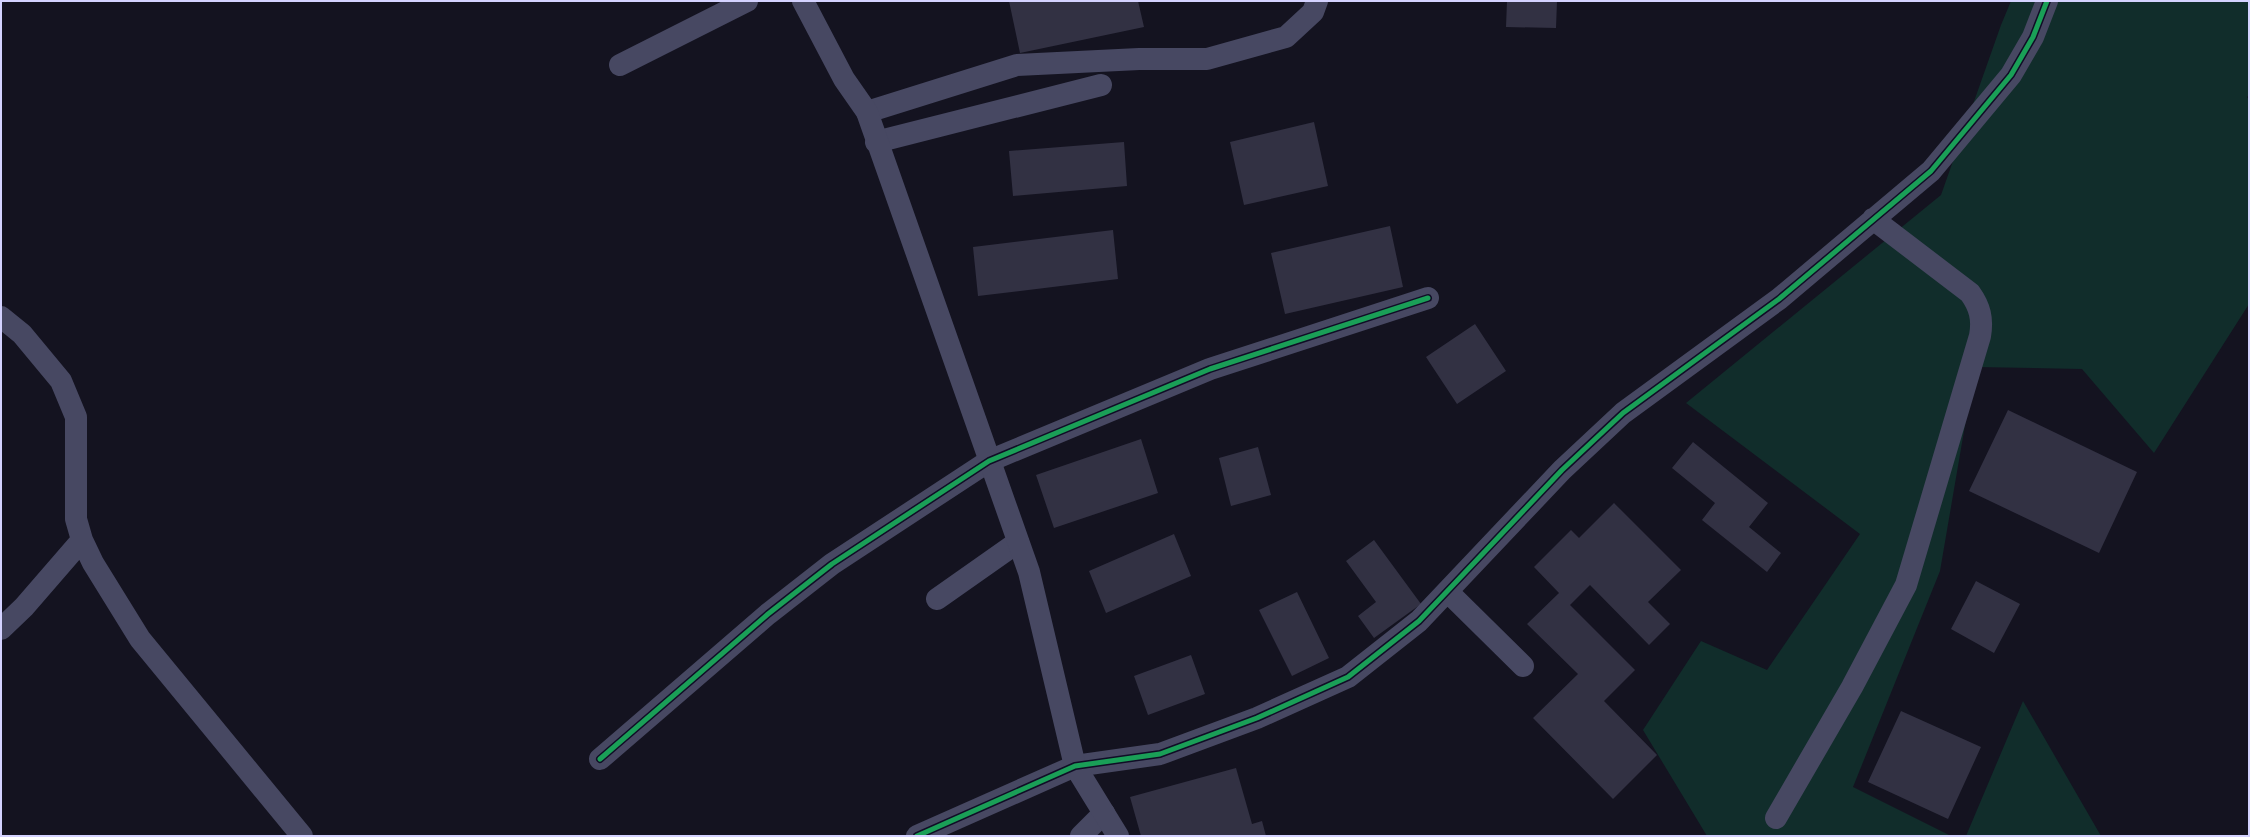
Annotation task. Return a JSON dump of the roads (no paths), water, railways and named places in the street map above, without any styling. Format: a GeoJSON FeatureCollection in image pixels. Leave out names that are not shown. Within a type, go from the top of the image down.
{"type":"FeatureCollection","features":[{"type":"Feature","properties":{"kind":"street"},"geometry":{"type":"LineString","coordinates":[[620,65],[747,1]]}},
{"type":"Feature","properties":{"kind":"street"},"geometry":{"type":"LineString","coordinates":[[803,1],[844,79],[867,112],[876,142],[1029,572],[1075,766],[1118,836]]}},
{"type":"Feature","properties":{"kind":"street"},"geometry":{"type":"LineString","coordinates":[[867,112],[1017,66],[1139,59],[1207,59],[1286,37],[1312,12],[1317,1]]}},
{"type":"Feature","properties":{"kind":"street"},"geometry":{"type":"LineString","coordinates":[[917,836],[1075,766],[1160,754],[1257,718],[1348,677],[1419,621],[1562,470],[1622,413],[1779,299],[1931,171],[2011,75],[2034,37],[2047,1]]}},
{"type":"Feature","properties":{"kind":"street"},"geometry":{"type":"LineString","coordinates":[[876,142],[1101,85]]}},
{"type":"Feature","properties":{"kind":"street"},"geometry":{"type":"LineString","coordinates":[[1776,818],[1852,687],[1906,585],[1980,336],[1983,321],[1977,303],[1970,293],[1873,219]]}},
{"type":"Feature","properties":{"kind":"street"},"geometry":{"type":"LineString","coordinates":[[600,759],[768,614],[826,568],[989,461],[1210,369],[1428,298]]}},
{"type":"Feature","properties":{"kind":"street"},"geometry":{"type":"LineString","coordinates":[[1,317],[22,334],[61,381],[76,417],[76,518],[82,540],[93,563],[140,639],[302,836]]}},
{"type":"Feature","properties":{"kind":"street"},"geometry":{"type":"LineString","coordinates":[[1,629],[24,607],[82,540]]}},
{"type":"Feature","properties":{"kind":"street"},"geometry":{"type":"LineString","coordinates":[[937,599],[1018,542]]}},
{"type":"Feature","properties":{"kind":"street"},"geometry":{"type":"LineString","coordinates":[[1448,592],[1523,666]]}},
{"type":"Feature","properties":{"kind":"street"},"geometry":{"type":"LineString","coordinates":[[1081,836],[1104,813]]}}]}
